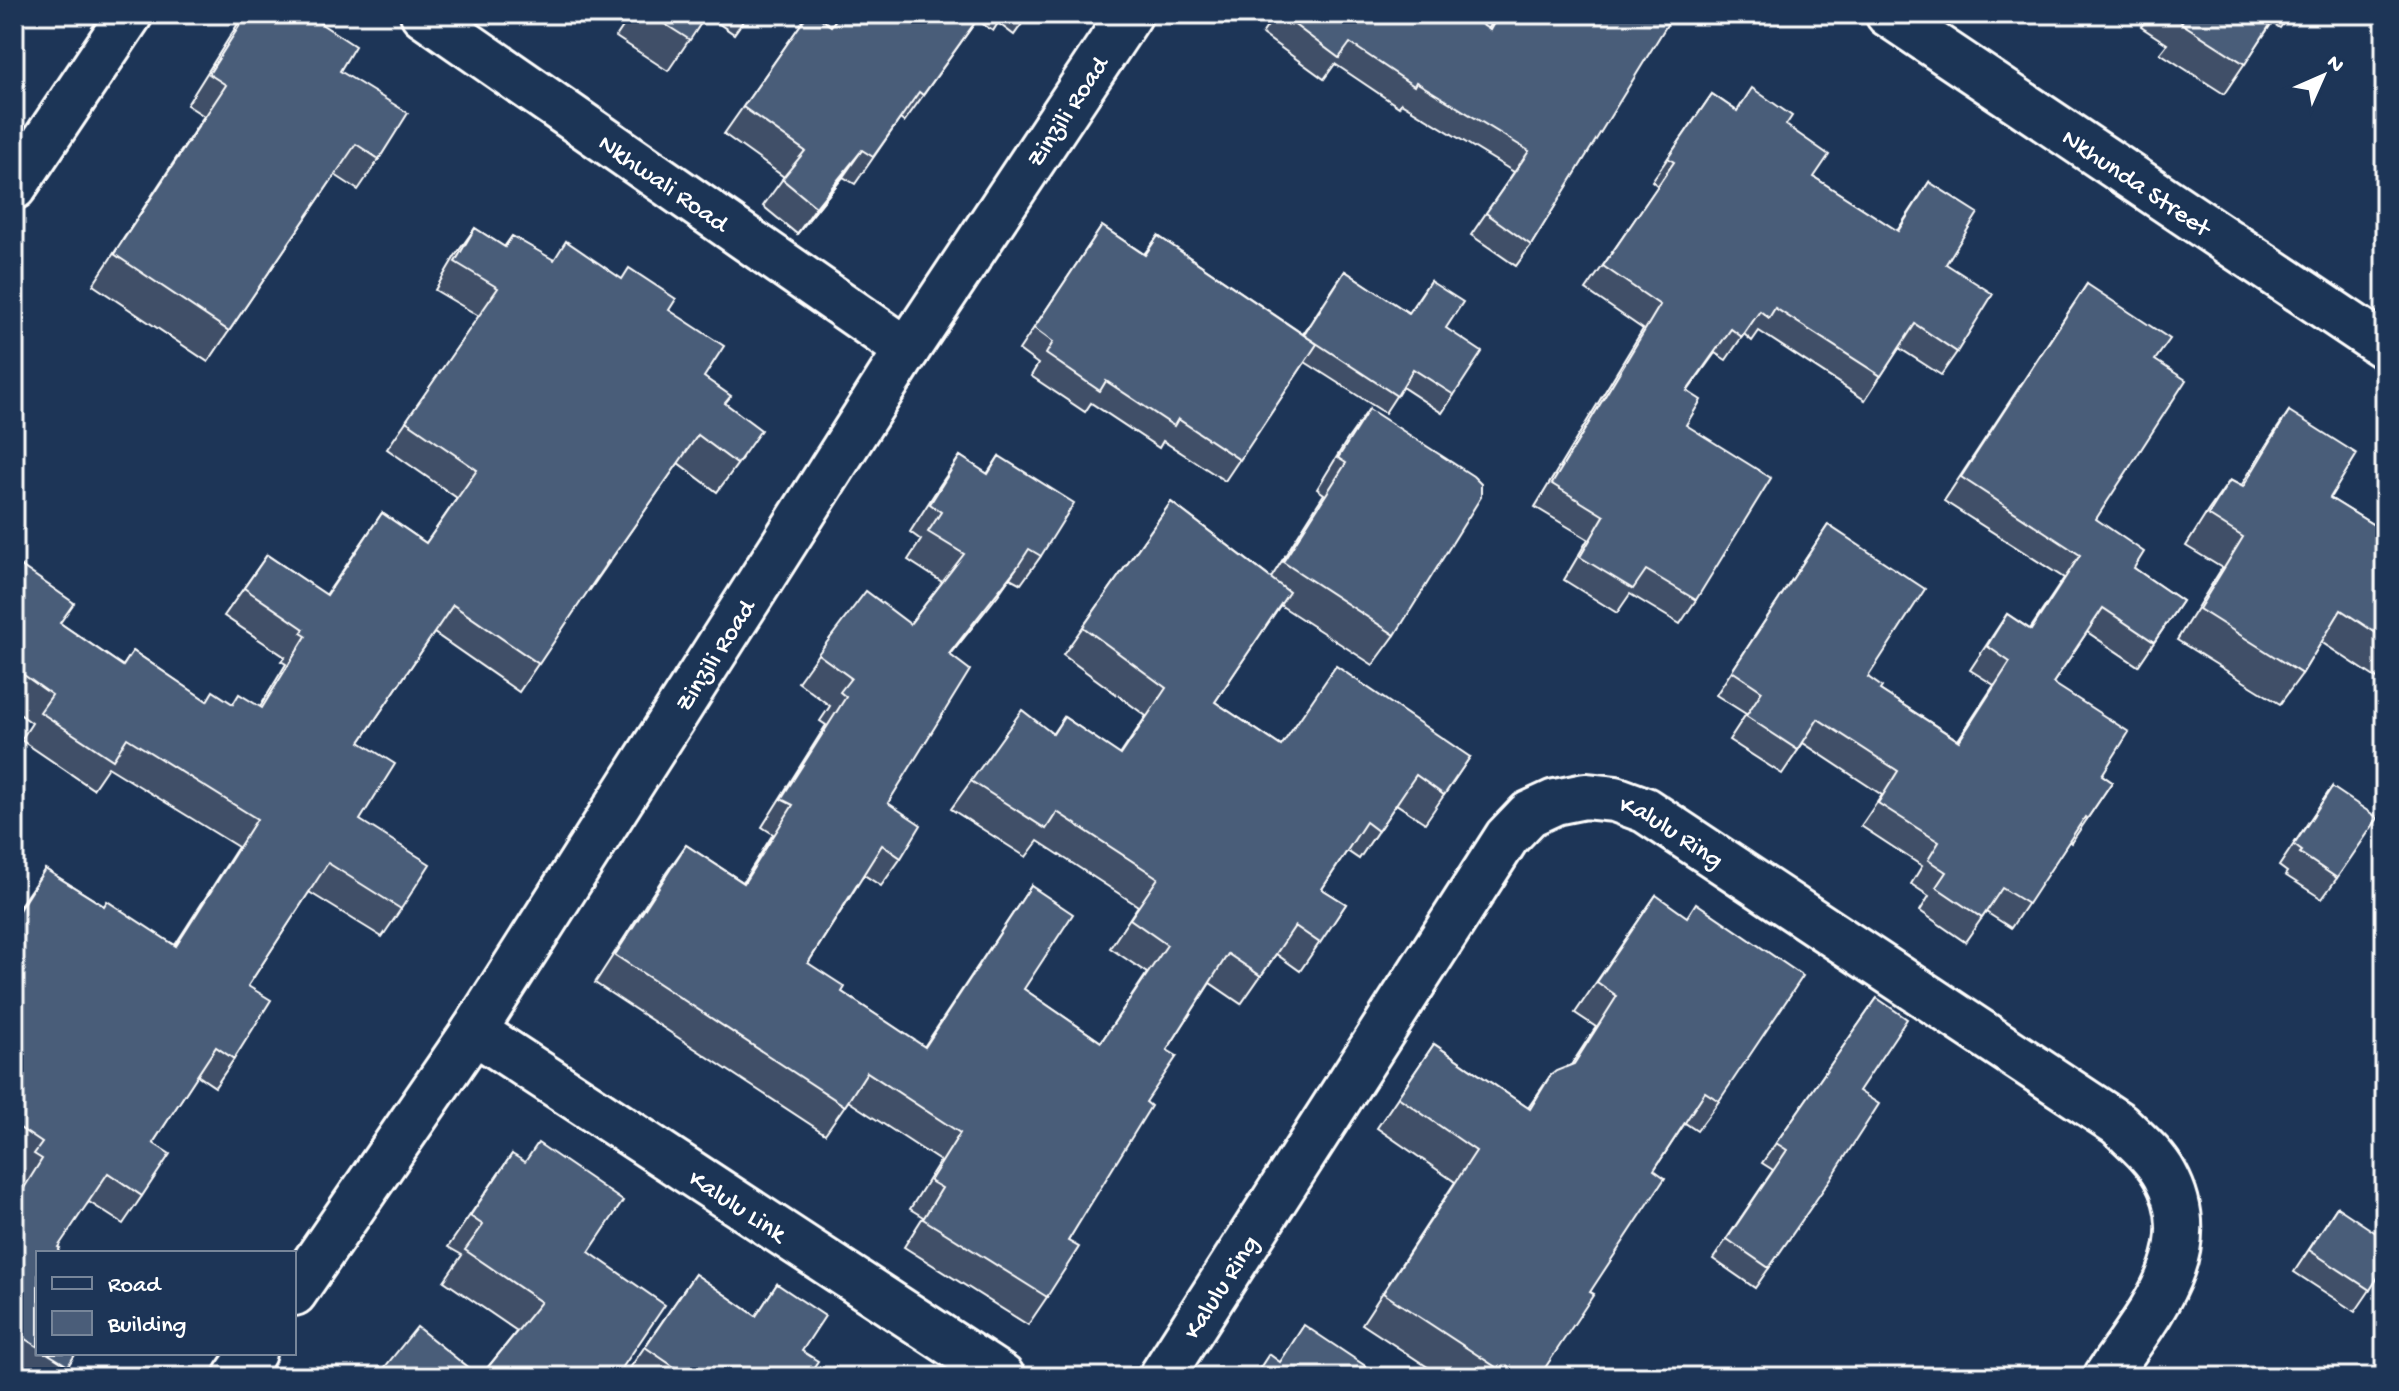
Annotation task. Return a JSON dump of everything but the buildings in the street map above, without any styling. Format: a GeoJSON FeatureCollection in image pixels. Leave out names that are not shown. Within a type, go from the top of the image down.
{"type":"FeatureCollection","features":[{"type":"Feature","properties":{"kind":"street"},"geometry":{"type":"LineString","coordinates":[[14,187],[130,14]]}},
{"type":"Feature","properties":{"kind":"street","name":"Nkhwali Road"},"geometry":{"type":"LineString","coordinates":[[423,14],[907,350]]}},
{"type":"Feature","properties":{"kind":"street","name":"Zinzili Road"},"geometry":{"type":"LineString","coordinates":[[296,1290],[474,1031],[907,350],[1130,14]]}},
{"type":"Feature","properties":{"kind":"street","name":"Nkhunda Street"},"geometry":{"type":"LineString","coordinates":[[1888,14],[2385,347]]}},
{"type":"Feature","properties":{"kind":"street","name":"Kalulu Ring"},"geometry":{"type":"LineString","coordinates":[[1161,1377],[1507,837],[1529,814],[1555,802],[1585,796],[1615,799],[1645,810],[2119,1124],[2149,1152],[2177,1202],[2181,1232],[2173,1265],[2159,1297],[2106,1377]]}},
{"type":"Feature","properties":{"kind":"street","name":"Kalulu Link"},"geometry":{"type":"LineString","coordinates":[[474,1031],[1002,1377]]}},
{"type":"Feature","properties":{"kind":"street"},"geometry":{"type":"LineString","coordinates":[[236,1377],[252,1355]]}}]}
